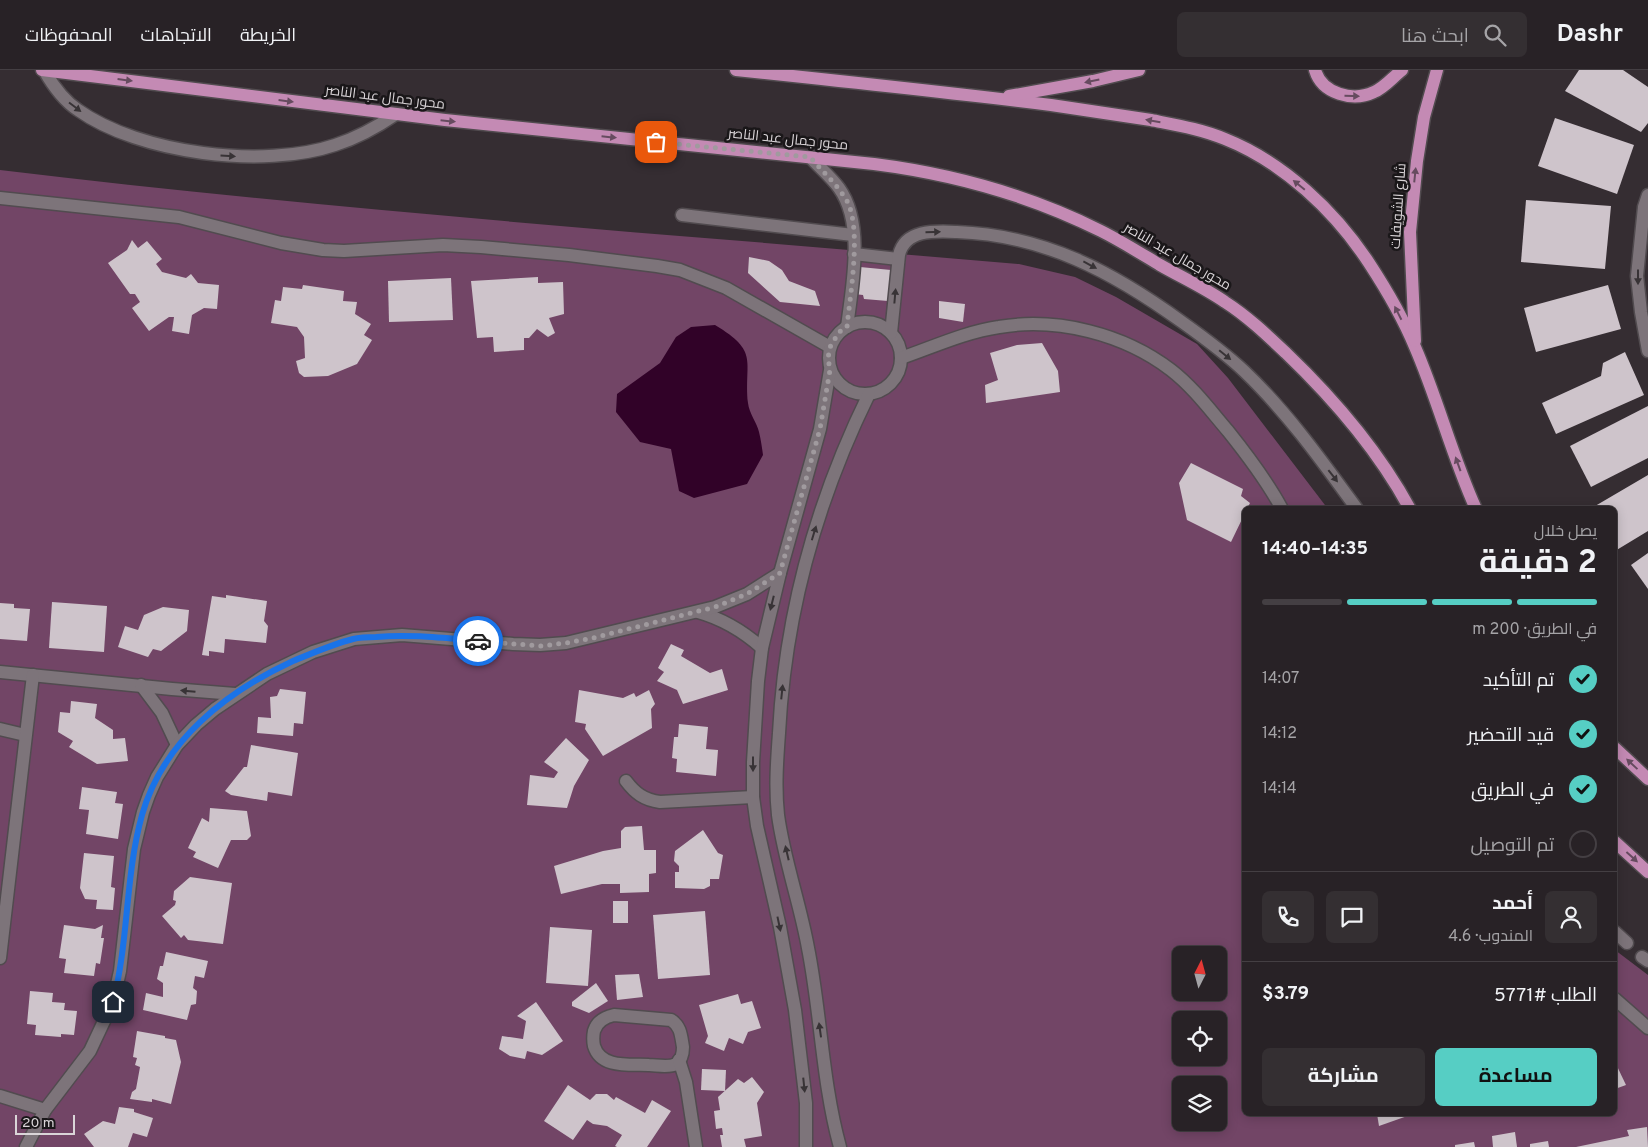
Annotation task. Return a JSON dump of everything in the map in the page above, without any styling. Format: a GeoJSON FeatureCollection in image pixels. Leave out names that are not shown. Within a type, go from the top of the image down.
{"type":"FeatureCollection","features":[{"type":"Feature","properties":{"kind":"main road","name":"محور جمال عبد الناصر"},"geometry":{"type":"LineString","coordinates":[[43,70],[396,114],[921,170],[983,185],[1043,205],[1101,231],[1226,302],[1270,338],[1312,378],[1357,429],[1393,478],[1408,506]]}},
{"type":"Feature","properties":{"kind":"main road"},"geometry":{"type":"LineString","coordinates":[[736,70],[994,98],[1106,113],[1184,126],[1225,139],[1252,152],[1278,168],[1314,197],[1342,228],[1372,268],[1415,346],[1475,506]]}},
{"type":"Feature","properties":{"kind":"main road"},"geometry":{"type":"LineString","coordinates":[[994,98],[1044,91],[1139,70]]}},
{"type":"Feature","properties":{"kind":"main road"},"geometry":{"type":"LineString","coordinates":[[1315,70],[1318,79],[1328,88],[1342,95],[1356,97],[1375,92],[1402,70]]}},
{"type":"Feature","properties":{"kind":"main road","name":"شارع الشويفات"},"geometry":{"type":"LineString","coordinates":[[1415,346],[1410,232],[1417,161],[1424,116],[1437,70]]}},
{"type":"Feature","properties":{"kind":"main road"},"geometry":{"type":"LineString","coordinates":[[1617,750],[1648,779]]}},
{"type":"Feature","properties":{"kind":"main road"},"geometry":{"type":"LineString","coordinates":[[1617,844],[1648,872]]}},
{"type":"Feature","properties":{"kind":"street"},"geometry":{"type":"LineString","coordinates":[[43,70],[68,102],[90,118],[148,142],[210,154],[272,156],[334,146],[366,132],[396,114]]}},
{"type":"Feature","properties":{"kind":"street"},"geometry":{"type":"LineString","coordinates":[[810,157],[838,187],[848,204],[854,254],[847,327]]}},
{"type":"Feature","properties":{"kind":"street"},"geometry":{"type":"LineString","coordinates":[[1648,195],[1644,207],[1637,276],[1640,312],[1648,351]]}},
{"type":"Feature","properties":{"kind":"street"},"geometry":{"type":"LineString","coordinates":[[0,198],[179,217],[281,244],[323,250],[443,246],[481,247],[569,255],[680,270],[726,288],[830,347]]}},
{"type":"Feature","properties":{"kind":"street"},"geometry":{"type":"LineString","coordinates":[[682,215],[853,235]]}},
{"type":"Feature","properties":{"kind":"street"},"geometry":{"type":"LineString","coordinates":[[892,334],[900,251],[904,243],[921,233],[968,232],[999,236],[1042,247],[1084,262],[1165,310],[1244,371],[1290,422],[1355,506]]}},
{"type":"Feature","properties":{"kind":"street"},"geometry":{"type":"LineString","coordinates":[[854,254],[898,259]]}},
{"type":"Feature","properties":{"kind":"street"},"geometry":{"type":"LineString","coordinates":[[806,1147],[806,1104],[795,1010],[780,926],[757,826],[753,797],[755,717],[762,648],[780,573],[820,429],[830,370],[828,358],[830,347],[839,332],[858,323],[870,322],[882,326],[897,341],[901,358],[900,368],[896,378],[880,392],[857,394],[845,389],[830,370]]}},
{"type":"Feature","properties":{"kind":"street"},"geometry":{"type":"LineString","coordinates":[[901,358],[970,334],[998,327],[1028,324],[1058,326],[1113,338],[1145,353],[1171,370],[1211,409],[1252,460],[1280,506]]}},
{"type":"Feature","properties":{"kind":"street"},"geometry":{"type":"LineString","coordinates":[[840,1147],[828,1089],[808,948],[778,814],[778,755],[786,659],[802,577],[822,508],[840,459],[869,394]]}},
{"type":"Feature","properties":{"kind":"street"},"geometry":{"type":"LineString","coordinates":[[26,1147],[45,1110],[90,1051],[113,1002],[120,971],[138,831],[143,812],[157,777],[177,745],[196,725],[235,694],[267,674],[313,652],[354,639],[402,635],[540,646],[566,643],[698,612],[747,594],[780,573]]}},
{"type":"Feature","properties":{"kind":"street"},"geometry":{"type":"LineString","coordinates":[[698,612],[726,622],[762,648]]}},
{"type":"Feature","properties":{"kind":"street"},"geometry":{"type":"LineString","coordinates":[[0,672],[235,694]]}},
{"type":"Feature","properties":{"kind":"street"},"geometry":{"type":"LineString","coordinates":[[0,958],[33,675]]}},
{"type":"Feature","properties":{"kind":"street"},"geometry":{"type":"LineString","coordinates":[[141,685],[162,713],[177,745]]}},
{"type":"Feature","properties":{"kind":"street"},"geometry":{"type":"LineString","coordinates":[[0,729],[25,735]]}},
{"type":"Feature","properties":{"kind":"street"},"geometry":{"type":"LineString","coordinates":[[626,781],[632,790],[650,801],[753,797]]}},
{"type":"Feature","properties":{"kind":"street"},"geometry":{"type":"LineString","coordinates":[[1617,934],[1627,943]]}},
{"type":"Feature","properties":{"kind":"street"},"geometry":{"type":"LineString","coordinates":[[1617,1001],[1648,1028]]}},
{"type":"Feature","properties":{"kind":"street"},"geometry":{"type":"LineString","coordinates":[[680,1060],[672,1065],[612,1063],[600,1056],[596,1050],[593,1037],[594,1031],[602,1020],[614,1015],[671,1020],[678,1025],[683,1053],[680,1060],[686,1082],[696,1147]]}},
{"type":"Feature","properties":{"kind":"street"},"geometry":{"type":"LineString","coordinates":[[0,1096],[45,1110]]}},
{"type":"Feature","properties":{"kind":"shaded area"},"geometry":{"type":"Polygon","coordinates":[[[0,170],[127,185],[382,210],[1019,264],[1075,277],[1116,297],[1197,344],[1228,378],[1326,506],[1242,506],[1242,1116],[1617,1116],[1617,952],[1648,975],[1648,1147],[0,1147],[0,170]]]}},
{"type":"Feature","properties":{"kind":"shaded area"},"geometry":{"type":"Polygon","coordinates":[[[715,325],[739,343],[747,358],[748,403],[757,425],[763,455],[747,484],[694,498],[679,491],[671,449],[640,442],[616,412],[617,394],[660,363],[676,337],[691,327],[715,325]]]}},
{"type":"Feature","properties":{"kind":"building"},"geometry":{"type":"Polygon","coordinates":[[[1579,70],[1623,70],[1648,87],[1648,123],[1641,132],[1565,91],[1579,70]]]}},
{"type":"Feature","properties":{"kind":"building"},"geometry":{"type":"Polygon","coordinates":[[[1555,118],[1634,145],[1617,194],[1538,166],[1555,118]]]}},
{"type":"Feature","properties":{"kind":"building"},"geometry":{"type":"Polygon","coordinates":[[[1526,200],[1611,206],[1605,269],[1521,262],[1526,200]]]}},
{"type":"Feature","properties":{"kind":"building"},"geometry":{"type":"Polygon","coordinates":[[[132,240],[138,248],[147,241],[162,259],[156,264],[162,272],[186,278],[191,274],[198,283],[219,285],[217,309],[204,308],[192,315],[189,334],[172,331],[174,317],[169,317],[149,331],[132,308],[140,302],[135,294],[130,294],[108,263],[127,250],[132,240]]]}},
{"type":"Feature","properties":{"kind":"building"},"geometry":{"type":"Polygon","coordinates":[[[749,257],[769,261],[782,270],[789,281],[815,291],[820,306],[780,302],[748,273],[749,257]]]}},
{"type":"Feature","properties":{"kind":"building"},"geometry":{"type":"Polygon","coordinates":[[[860,267],[891,270],[893,277],[892,295],[888,295],[888,301],[864,299],[863,295],[854,294],[860,267]]]}},
{"type":"Feature","properties":{"kind":"building"},"geometry":{"type":"Polygon","coordinates":[[[538,277],[538,283],[563,282],[564,314],[549,318],[555,333],[548,337],[537,329],[529,338],[524,338],[524,350],[494,352],[493,337],[477,338],[471,281],[538,277]]]}},
{"type":"Feature","properties":{"kind":"building"},"geometry":{"type":"Polygon","coordinates":[[[451,278],[453,320],[389,322],[388,281],[451,278]]]}},
{"type":"Feature","properties":{"kind":"building"},"geometry":{"type":"Polygon","coordinates":[[[303,285],[344,291],[343,301],[357,302],[355,314],[371,324],[364,335],[372,340],[357,364],[328,376],[304,377],[299,373],[296,361],[305,358],[304,337],[297,327],[271,323],[275,300],[281,301],[283,287],[302,289],[303,285]]]}},
{"type":"Feature","properties":{"kind":"building"},"geometry":{"type":"Polygon","coordinates":[[[1608,285],[1621,329],[1536,352],[1524,308],[1608,285]]]}},
{"type":"Feature","properties":{"kind":"building"},"geometry":{"type":"Polygon","coordinates":[[[939,301],[965,304],[963,322],[939,318],[939,301]]]}},
{"type":"Feature","properties":{"kind":"building"},"geometry":{"type":"Polygon","coordinates":[[[1042,343],[1058,371],[1060,392],[986,403],[985,385],[998,380],[990,353],[1017,345],[1042,343]]]}},
{"type":"Feature","properties":{"kind":"building"},"geometry":{"type":"Polygon","coordinates":[[[1625,352],[1644,395],[1556,434],[1542,403],[1601,376],[1603,363],[1625,352]]]}},
{"type":"Feature","properties":{"kind":"building"},"geometry":{"type":"Polygon","coordinates":[[[1648,406],[1648,458],[1591,487],[1570,446],[1648,406]]]}},
{"type":"Feature","properties":{"kind":"building"},"geometry":{"type":"Polygon","coordinates":[[[1191,463],[1243,489],[1241,496],[1250,503],[1248,506],[1242,506],[1242,519],[1231,542],[1187,520],[1179,483],[1191,463]]]}},
{"type":"Feature","properties":{"kind":"building"},"geometry":{"type":"Polygon","coordinates":[[[1648,475],[1648,531],[1617,550],[1617,506],[1595,506],[1648,475]]]}},
{"type":"Feature","properties":{"kind":"building"},"geometry":{"type":"Polygon","coordinates":[[[1648,553],[1648,589],[1631,565],[1648,553]]]}},
{"type":"Feature","properties":{"kind":"building"},"geometry":{"type":"Polygon","coordinates":[[[226,595],[267,601],[264,621],[268,626],[266,643],[225,639],[224,653],[209,651],[209,656],[202,655],[212,596],[226,598],[226,595]]]}},
{"type":"Feature","properties":{"kind":"building"},"geometry":{"type":"Polygon","coordinates":[[[52,602],[107,606],[104,652],[49,648],[52,602]]]}},
{"type":"Feature","properties":{"kind":"building"},"geometry":{"type":"Polygon","coordinates":[[[0,603],[14,604],[14,608],[30,609],[27,641],[0,639],[0,603]]]}},
{"type":"Feature","properties":{"kind":"building"},"geometry":{"type":"Polygon","coordinates":[[[163,607],[189,610],[187,631],[161,651],[153,649],[148,657],[118,647],[125,626],[138,630],[144,615],[163,607]]]}},
{"type":"Feature","properties":{"kind":"building"},"geometry":{"type":"Polygon","coordinates":[[[671,644],[684,650],[681,656],[710,673],[722,669],[728,690],[683,704],[677,690],[657,681],[664,672],[658,668],[671,644]]]}},
{"type":"Feature","properties":{"kind":"building"},"geometry":{"type":"Polygon","coordinates":[[[280,689],[306,692],[303,724],[294,723],[293,736],[257,733],[258,717],[271,718],[270,697],[277,696],[280,689]]]}},
{"type":"Feature","properties":{"kind":"building"},"geometry":{"type":"Polygon","coordinates":[[[579,690],[623,698],[634,693],[636,697],[649,690],[655,704],[651,709],[652,728],[603,756],[585,729],[586,724],[575,722],[579,690]]]}},
{"type":"Feature","properties":{"kind":"building"},"geometry":{"type":"Polygon","coordinates":[[[71,701],[97,704],[95,718],[113,730],[113,739],[125,738],[128,761],[97,764],[69,747],[73,741],[58,732],[60,712],[70,713],[71,701]]]}},
{"type":"Feature","properties":{"kind":"building"},"geometry":{"type":"Polygon","coordinates":[[[679,724],[708,727],[706,749],[718,750],[716,776],[676,772],[677,759],[672,758],[674,737],[678,737],[679,724]]]}},
{"type":"Feature","properties":{"kind":"building"},"geometry":{"type":"Polygon","coordinates":[[[566,738],[589,760],[574,786],[567,808],[527,805],[530,775],[554,778],[558,772],[544,762],[566,738]]]}},
{"type":"Feature","properties":{"kind":"building"},"geometry":{"type":"Polygon","coordinates":[[[251,745],[298,753],[292,796],[268,792],[267,801],[231,795],[225,791],[244,767],[247,767],[251,745]]]}},
{"type":"Feature","properties":{"kind":"building"},"geometry":{"type":"Polygon","coordinates":[[[82,787],[117,792],[115,803],[123,804],[118,839],[86,834],[89,810],[79,809],[82,787]]]}},
{"type":"Feature","properties":{"kind":"building"},"geometry":{"type":"Polygon","coordinates":[[[210,808],[247,811],[251,836],[247,840],[231,840],[218,868],[193,857],[196,852],[188,848],[202,818],[209,822],[210,808]]]}},
{"type":"Feature","properties":{"kind":"building"},"geometry":{"type":"Polygon","coordinates":[[[642,826],[644,850],[656,850],[656,873],[649,874],[649,892],[620,893],[620,884],[602,884],[561,894],[554,866],[603,851],[621,848],[621,831],[625,827],[642,826]]]}},
{"type":"Feature","properties":{"kind":"building"},"geometry":{"type":"Polygon","coordinates":[[[703,830],[718,853],[723,855],[719,879],[710,879],[710,886],[704,889],[675,888],[675,872],[679,872],[679,866],[674,861],[675,851],[703,830]]]}},
{"type":"Feature","properties":{"kind":"building"},"geometry":{"type":"Polygon","coordinates":[[[84,853],[114,856],[111,887],[115,888],[113,910],[96,909],[97,900],[85,899],[80,888],[84,853]]]}},
{"type":"Feature","properties":{"kind":"building"},"geometry":{"type":"Polygon","coordinates":[[[190,877],[232,883],[223,944],[188,940],[184,935],[181,938],[162,916],[175,905],[176,901],[173,900],[174,891],[190,877]]]}},
{"type":"Feature","properties":{"kind":"building"},"geometry":{"type":"Polygon","coordinates":[[[613,901],[628,901],[628,923],[613,923],[613,901]]]}},
{"type":"Feature","properties":{"kind":"building"},"geometry":{"type":"Polygon","coordinates":[[[705,911],[710,975],[658,979],[653,915],[705,911]]]}},
{"type":"Feature","properties":{"kind":"building"},"geometry":{"type":"Polygon","coordinates":[[[64,925],[95,929],[103,925],[101,938],[104,938],[100,964],[96,963],[94,976],[64,973],[66,959],[59,958],[64,925]]]}},
{"type":"Feature","properties":{"kind":"building"},"geometry":{"type":"Polygon","coordinates":[[[550,927],[592,930],[588,986],[546,983],[550,927]]]}},
{"type":"Feature","properties":{"kind":"building"},"geometry":{"type":"Polygon","coordinates":[[[166,952],[208,961],[204,978],[195,976],[193,988],[197,991],[196,1004],[191,1005],[187,1020],[143,1010],[146,993],[163,997],[163,983],[157,979],[160,966],[163,966],[166,952]]]}},
{"type":"Feature","properties":{"kind":"building"},"geometry":{"type":"Polygon","coordinates":[[[639,974],[643,997],[617,1000],[615,975],[639,974]]]}},
{"type":"Feature","properties":{"kind":"building"},"geometry":{"type":"Polygon","coordinates":[[[596,983],[608,1001],[589,1013],[572,1006],[572,1002],[596,983]]]}},
{"type":"Feature","properties":{"kind":"building"},"geometry":{"type":"Polygon","coordinates":[[[30,991],[53,993],[52,1002],[65,1003],[64,1010],[77,1011],[74,1035],[61,1034],[61,1037],[35,1035],[36,1025],[27,1024],[30,991]]]}},
{"type":"Feature","properties":{"kind":"building"},"geometry":{"type":"Polygon","coordinates":[[[738,994],[741,1004],[752,1001],[761,1028],[748,1032],[743,1044],[729,1038],[724,1051],[705,1043],[708,1036],[699,1005],[738,994]]]}},
{"type":"Feature","properties":{"kind":"building"},"geometry":{"type":"Polygon","coordinates":[[[536,1002],[563,1041],[542,1055],[527,1051],[525,1059],[510,1056],[499,1049],[502,1036],[523,1039],[526,1021],[517,1016],[536,1002]]]}},
{"type":"Feature","properties":{"kind":"building"},"geometry":{"type":"Polygon","coordinates":[[[137,1031],[176,1040],[181,1062],[171,1104],[152,1099],[152,1102],[130,1099],[132,1092],[136,1089],[140,1067],[135,1065],[137,1058],[133,1057],[137,1031]]]}},
{"type":"Feature","properties":{"kind":"building"},"geometry":{"type":"Polygon","coordinates":[[[1617,1066],[1626,1085],[1617,1088],[1617,1066]]]}},
{"type":"Feature","properties":{"kind":"building"},"geometry":{"type":"Polygon","coordinates":[[[702,1069],[726,1070],[725,1091],[701,1090],[702,1069]]]}},
{"type":"Feature","properties":{"kind":"building"},"geometry":{"type":"Polygon","coordinates":[[[752,1077],[764,1092],[757,1103],[762,1136],[744,1139],[746,1147],[722,1147],[720,1135],[723,1135],[722,1128],[716,1129],[714,1111],[720,1110],[718,1097],[738,1079],[744,1083],[752,1077]]]}},
{"type":"Feature","properties":{"kind":"building"},"geometry":{"type":"Polygon","coordinates":[[[568,1085],[590,1100],[596,1094],[607,1094],[614,1100],[616,1097],[645,1113],[652,1100],[671,1111],[647,1147],[617,1147],[615,1146],[622,1135],[607,1126],[593,1124],[587,1120],[573,1140],[544,1121],[568,1085]]]}},
{"type":"Feature","properties":{"kind":"building"},"geometry":{"type":"Polygon","coordinates":[[[119,1107],[134,1109],[134,1112],[153,1118],[147,1137],[133,1133],[128,1147],[94,1147],[84,1134],[103,1121],[115,1124],[119,1107]]]}},
{"type":"Feature","properties":{"kind":"building"},"geometry":{"type":"Polygon","coordinates":[[[1377,1116],[1407,1116],[1379,1126],[1377,1116]]]}},
{"type":"Feature","properties":{"kind":"building"},"geometry":{"type":"Polygon","coordinates":[[[1647,1127],[1648,1147],[1576,1147],[1629,1136],[1627,1130],[1647,1127]]]}},
{"type":"Feature","properties":{"kind":"building"},"geometry":{"type":"Polygon","coordinates":[[[1515,1132],[1517,1147],[1493,1147],[1492,1136],[1515,1132]]]}},
{"type":"Feature","properties":{"kind":"building"},"geometry":{"type":"Polygon","coordinates":[[[1548,1141],[1549,1147],[1530,1147],[1530,1144],[1548,1141]]]}},
{"type":"Feature","properties":{"kind":"building"},"geometry":{"type":"Polygon","coordinates":[[[1474,1142],[1475,1147],[1455,1147],[1455,1145],[1474,1142]]]}},
{"type":"Feature","properties":{"kind":"way so far"},"geometry":{"type":"LineString","coordinates":[[478,641],[540,646],[593,638],[715,607],[747,594],[780,573],[816,448],[830,370],[828,358],[830,347],[839,332],[847,327],[854,254],[852,220],[848,204],[838,187],[810,157],[656,142]]}},
{"type":"Feature","properties":{"kind":"route"},"geometry":{"type":"LineString","coordinates":[[113,1002],[118,985],[125,939],[134,849],[143,812],[157,777],[177,745],[196,725],[235,694],[267,674],[313,652],[354,639],[402,635],[478,641]]}}]}
